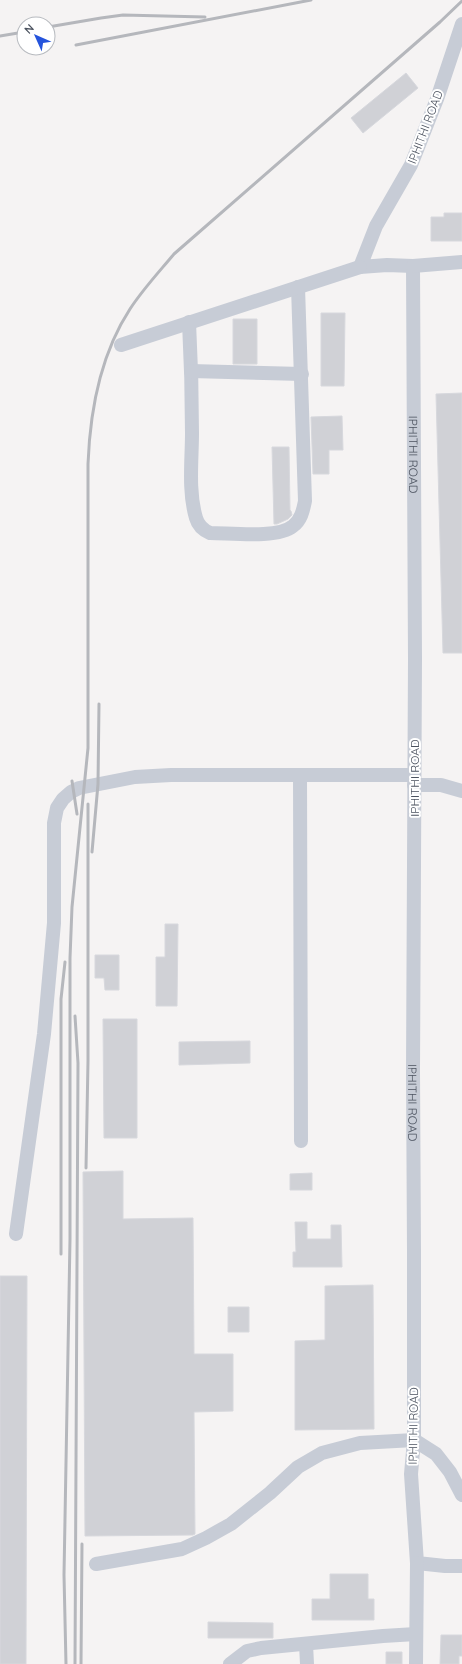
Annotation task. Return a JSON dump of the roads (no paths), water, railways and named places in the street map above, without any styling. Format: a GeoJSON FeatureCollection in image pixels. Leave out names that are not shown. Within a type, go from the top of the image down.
{"type":"FeatureCollection","features":[{"type":"Feature","properties":{"kind":"lane","name":"IPHITHI ROAD"},"geometry":{"type":"LineString","coordinates":[[360,267],[376,226],[411,165],[437,99],[462,24]]}},
{"type":"Feature","properties":{"kind":"lane"},"geometry":{"type":"LineString","coordinates":[[121,345],[360,267],[388,265],[413,266],[462,262]]}},
{"type":"Feature","properties":{"kind":"lane","name":"IPHITHI ROAD"},"geometry":{"type":"LineString","coordinates":[[413,266],[415,659],[414,1440],[411,1474],[417,1563],[416,1664]]}},
{"type":"Feature","properties":{"kind":"lane"},"geometry":{"type":"LineString","coordinates":[[190,322],[192,371],[191,475],[194,508],[198,523],[205,531],[210,533],[276,533],[290,529],[299,520],[305,502],[298,287]]}},
{"type":"Feature","properties":{"kind":"lane"},"geometry":{"type":"LineString","coordinates":[[192,371],[302,374]]}},
{"type":"Feature","properties":{"kind":"lane"},"geometry":{"type":"LineString","coordinates":[[300,775],[301,1141]]}},
{"type":"Feature","properties":{"kind":"lane"},"geometry":{"type":"LineString","coordinates":[[16,1234],[44,1026],[54,923],[54,830],[57,808],[70,792],[84,786],[135,777],[300,775],[414,780],[462,791]]}},
{"type":"Feature","properties":{"kind":"lane"},"geometry":{"type":"LineString","coordinates":[[96,1564],[182,1549],[206,1538],[231,1524],[270,1493],[298,1467],[322,1453],[360,1443],[414,1440],[436,1454],[450,1472],[462,1495]]}},
{"type":"Feature","properties":{"kind":"lane"},"geometry":{"type":"LineString","coordinates":[[417,1563],[462,1566]]}},
{"type":"Feature","properties":{"kind":"lane"},"geometry":{"type":"LineString","coordinates":[[230,1664],[247,1651],[416,1634]]}},
{"type":"Feature","properties":{"kind":"lane"},"geometry":{"type":"LineString","coordinates":[[306,1644],[306,1664]]}},
{"type":"Feature","properties":{"kind":"railway"},"geometry":{"type":"LineString","coordinates":[[76,45],[311,0]]}},
{"type":"Feature","properties":{"kind":"railway"},"geometry":{"type":"LineString","coordinates":[[66,1664],[64,1575],[70,1239],[70,958],[72,907],[88,748],[88,464],[91,423],[98,384],[111,345],[130,309],[140,294],[174,254],[440,22],[462,1]]}},
{"type":"Feature","properties":{"kind":"railway"},"geometry":{"type":"LineString","coordinates":[[56,26],[123,15],[205,17]]}},
{"type":"Feature","properties":{"kind":"railway"},"geometry":{"type":"LineString","coordinates":[[0,36],[16,33]]}},
{"type":"Feature","properties":{"kind":"railway"},"geometry":{"type":"LineString","coordinates":[[92,852],[98,784],[99,704]]}},
{"type":"Feature","properties":{"kind":"railway"},"geometry":{"type":"LineString","coordinates":[[72,781],[77,814]]}},
{"type":"Feature","properties":{"kind":"railway"},"geometry":{"type":"LineString","coordinates":[[86,1168],[88,1061],[88,804]]}},
{"type":"Feature","properties":{"kind":"railway"},"geometry":{"type":"LineString","coordinates":[[61,1254],[61,999],[65,962]]}},
{"type":"Feature","properties":{"kind":"railway"},"geometry":{"type":"LineString","coordinates":[[75,1016],[78,1063],[75,1664]]}},
{"type":"Feature","properties":{"kind":"railway"},"geometry":{"type":"LineString","coordinates":[[81,1664],[82,1544]]}}]}
